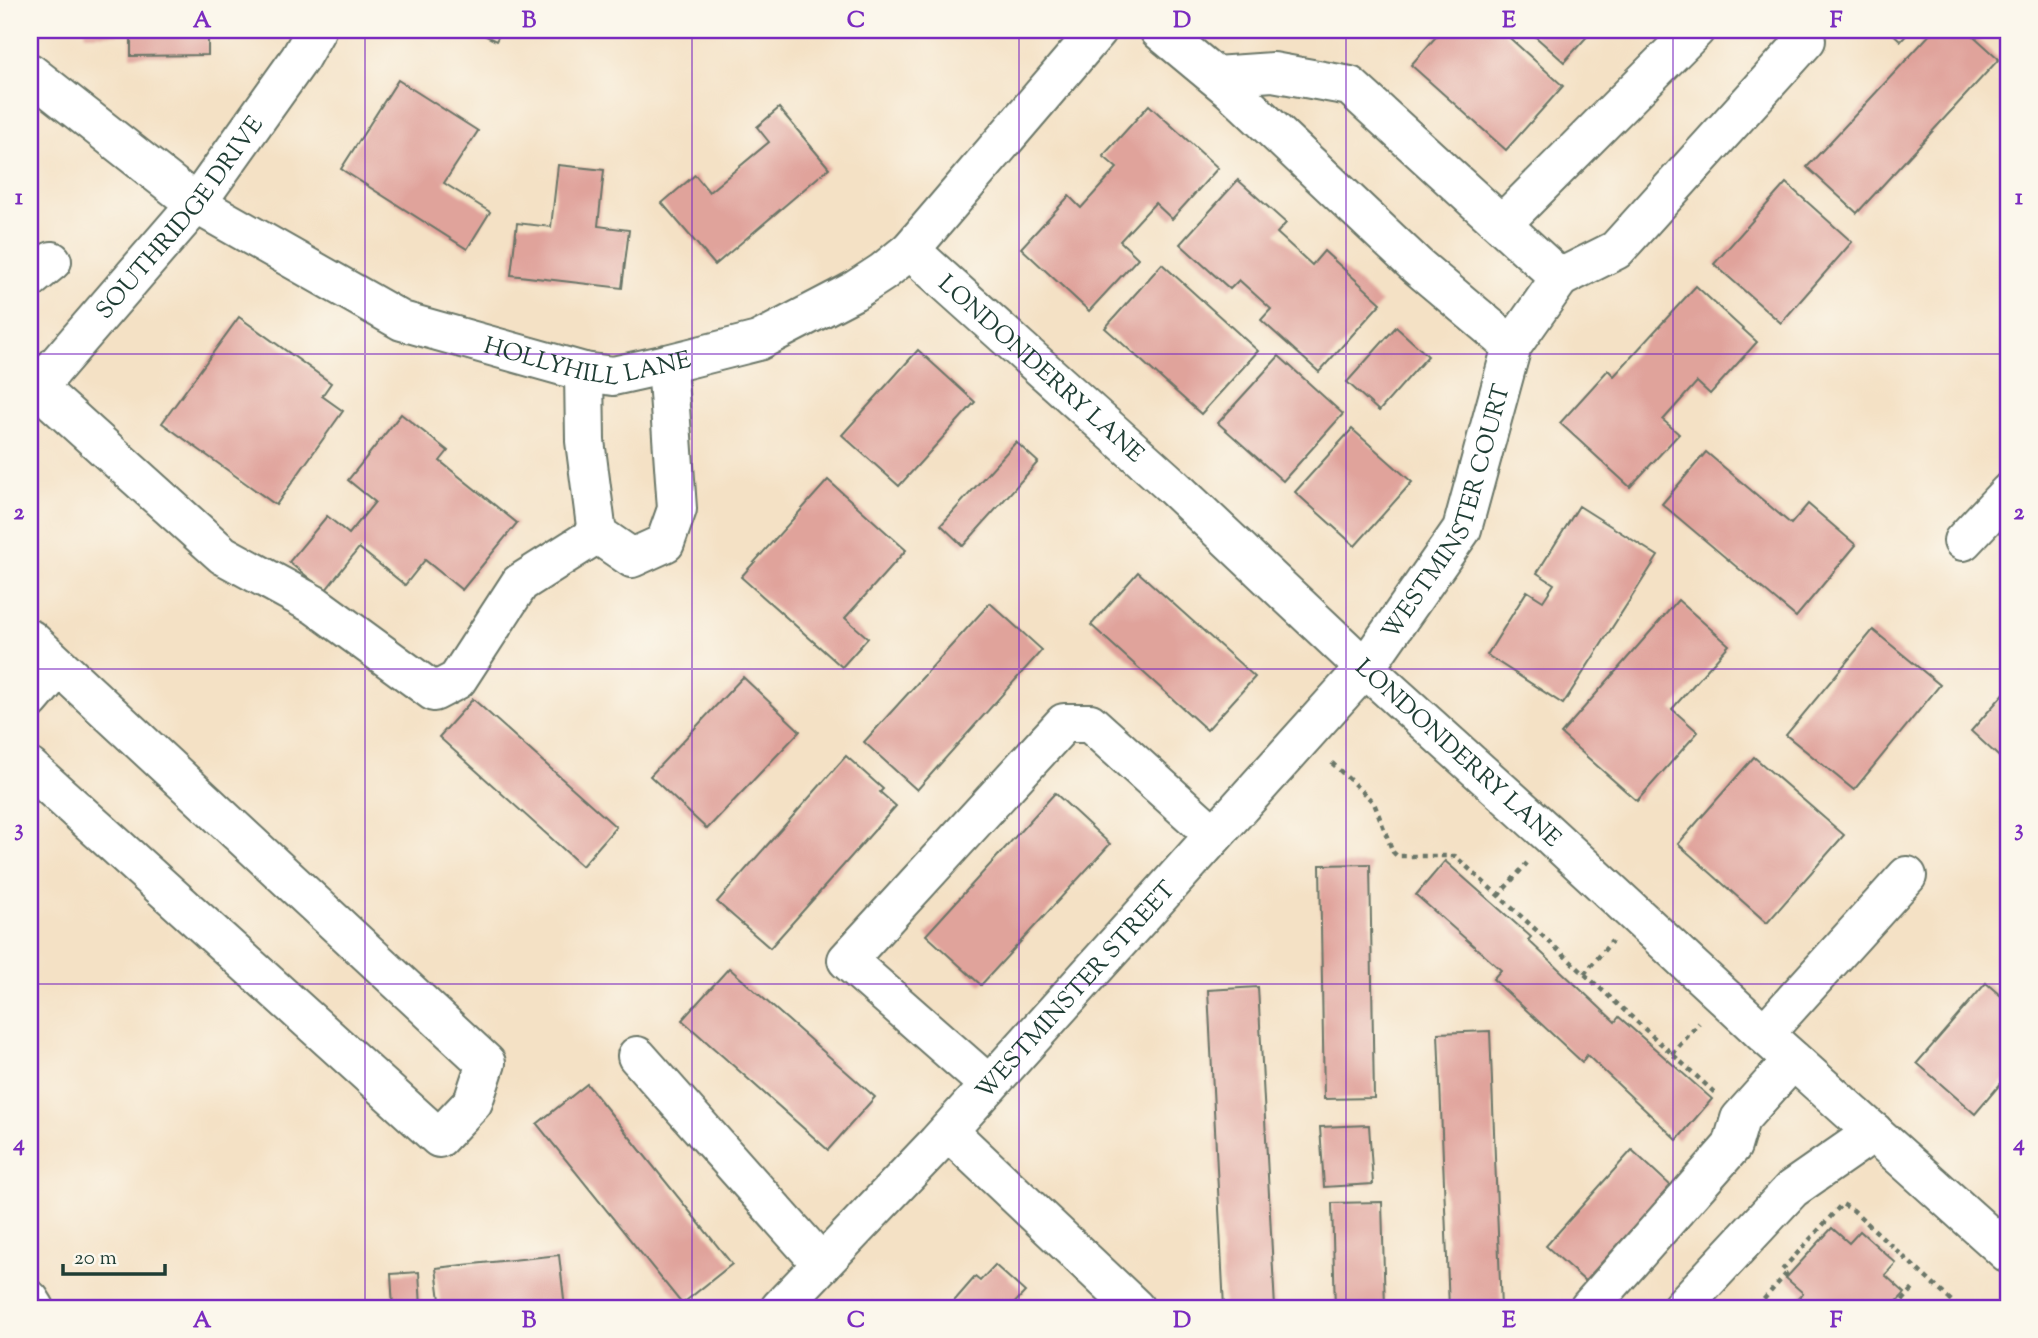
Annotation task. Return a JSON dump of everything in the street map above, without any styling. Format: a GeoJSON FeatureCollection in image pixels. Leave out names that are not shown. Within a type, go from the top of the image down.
{"type":"FeatureCollection","features":[{"type":"Feature","properties":{"kind":"street","name":"SOUTHRIDGE DRIVE"},"geometry":{"type":"LineString","coordinates":[[33,392],[196,204],[300,58],[316,30]]}},
{"type":"Feature","properties":{"kind":"street","name":"HOLLYHILL LANE"},"geometry":{"type":"LineString","coordinates":[[30,73],[196,204],[402,321],[584,372],[613,376],[758,341],[854,291],[884,272],[910,250],[1098,30]]}},
{"type":"Feature","properties":{"kind":"street"},"geometry":{"type":"LineString","coordinates":[[1159,30],[1215,76],[1416,266],[1512,346]]}},
{"type":"Feature","properties":{"kind":"street"},"geometry":{"type":"LineString","coordinates":[[1502,224],[1695,30]]}},
{"type":"Feature","properties":{"kind":"street"},"geometry":{"type":"LineString","coordinates":[[1215,76],[1273,72],[1350,86],[1560,278],[1616,250],[1806,40],[1797,30]]}},
{"type":"Feature","properties":{"kind":"street","name":"LONDONDERRY LANE"},"geometry":{"type":"LineString","coordinates":[[910,250],[1169,483],[1365,668],[1764,1034],[2008,1253]]}},
{"type":"Feature","properties":{"kind":"street","name":"WESTMINSTER COURT"},"geometry":{"type":"LineString","coordinates":[[1365,668],[1462,529],[1512,346],[1560,278]]}},
{"type":"Feature","properties":{"kind":"street"},"geometry":{"type":"LineString","coordinates":[[584,372],[585,441],[597,534],[632,558],[665,543],[677,509],[667,364]]}},
{"type":"Feature","properties":{"kind":"street"},"geometry":{"type":"LineString","coordinates":[[33,392],[223,555],[315,605],[434,692],[457,680],[520,583],[597,534]]}},
{"type":"Feature","properties":{"kind":"street"},"geometry":{"type":"LineString","coordinates":[[1963,541],[2008,493]]}},
{"type":"Feature","properties":{"kind":"street"},"geometry":{"type":"LineString","coordinates":[[30,639],[486,1063],[473,1102],[439,1138],[30,768]]}},
{"type":"Feature","properties":{"kind":"street"},"geometry":{"type":"LineString","coordinates":[[30,700],[59,666]]}},
{"type":"Feature","properties":{"kind":"street","name":"WESTMINSTER STREET"},"geometry":{"type":"LineString","coordinates":[[780,1308],[948,1130],[1365,668]]}},
{"type":"Feature","properties":{"kind":"street"},"geometry":{"type":"LineString","coordinates":[[989,1085],[847,960],[1064,723],[1090,723],[1214,835]]}},
{"type":"Feature","properties":{"kind":"street"},"geometry":{"type":"LineString","coordinates":[[1764,1034],[1907,876]]}},
{"type":"Feature","properties":{"kind":"street"},"geometry":{"type":"LineString","coordinates":[[637,1056],[822,1264]]}},
{"type":"Feature","properties":{"kind":"street"},"geometry":{"type":"LineString","coordinates":[[1589,1308],[1732,1146],[1740,1119],[1793,1060]]}},
{"type":"Feature","properties":{"kind":"street"},"geometry":{"type":"LineString","coordinates":[[948,1130],[1135,1308]]}},
{"type":"Feature","properties":{"kind":"street"},"geometry":{"type":"LineString","coordinates":[[1681,1308],[1792,1189],[1874,1132]]}},
{"type":"Feature","properties":{"kind":"street"},"geometry":{"type":"LineString","coordinates":[[30,1300],[35,1308]]}},
{"type":"Feature","properties":{"kind":"path"},"geometry":{"type":"LineString","coordinates":[[1332,763],[1374,803],[1397,856],[1455,856],[1719,1097]]}},
{"type":"Feature","properties":{"kind":"path"},"geometry":{"type":"LineString","coordinates":[[1498,896],[1530,860]]}},
{"type":"Feature","properties":{"kind":"path"},"geometry":{"type":"LineString","coordinates":[[1584,974],[1615,937]]}},
{"type":"Feature","properties":{"kind":"path"},"geometry":{"type":"LineString","coordinates":[[1672,1054],[1704,1017]]}},
{"type":"Feature","properties":{"kind":"path"},"geometry":{"type":"LineString","coordinates":[[1756,1308],[1786,1274],[1782,1270],[1842,1204],[1853,1210],[1959,1308]]}},
{"type":"Feature","properties":{"kind":"path"},"geometry":{"type":"LineString","coordinates":[[1896,1308],[1913,1290]]}},
{"type":"Feature","properties":{"kind":"building"},"geometry":{"type":"Polygon","coordinates":[[[85,30],[208,30],[208,55],[131,56],[131,34],[85,35],[85,30]]]}},
{"type":"Feature","properties":{"kind":"building"},"geometry":{"type":"Polygon","coordinates":[[[474,30],[502,30],[496,41],[474,30]]]}},
{"type":"Feature","properties":{"kind":"building"},"geometry":{"type":"Polygon","coordinates":[[[1442,30],[1501,30],[1563,86],[1506,150],[1411,65],[1442,30]]]}},
{"type":"Feature","properties":{"kind":"building"},"geometry":{"type":"Polygon","coordinates":[[[1528,30],[1593,30],[1564,62],[1528,30]]]}},
{"type":"Feature","properties":{"kind":"building"},"geometry":{"type":"Polygon","coordinates":[[[1889,30],[1911,30],[1901,41],[1889,30]]]}},
{"type":"Feature","properties":{"kind":"building"},"geometry":{"type":"Polygon","coordinates":[[[1934,30],[1967,30],[1999,59],[1857,213],[1807,167],[1934,30]]]}},
{"type":"Feature","properties":{"kind":"building"},"geometry":{"type":"Polygon","coordinates":[[[398,80],[478,131],[444,183],[490,212],[467,249],[341,169],[398,80]]]}},
{"type":"Feature","properties":{"kind":"building"},"geometry":{"type":"Polygon","coordinates":[[[1149,105],[1218,168],[1172,219],[1155,203],[1120,241],[1138,258],[1089,311],[1021,248],[1069,196],[1081,208],[1117,168],[1103,156],[1149,105]]]}},
{"type":"Feature","properties":{"kind":"building"},"geometry":{"type":"Polygon","coordinates":[[[779,108],[829,168],[715,265],[662,203],[695,175],[709,192],[769,142],[757,127],[779,108]]]}},
{"type":"Feature","properties":{"kind":"building"},"geometry":{"type":"Polygon","coordinates":[[[558,165],[604,170],[598,226],[629,230],[622,288],[511,275],[517,223],[551,227],[558,165]]]}},
{"type":"Feature","properties":{"kind":"building"},"geometry":{"type":"Polygon","coordinates":[[[1238,180],[1286,223],[1277,233],[1312,265],[1324,251],[1381,303],[1319,372],[1261,320],[1271,309],[1239,280],[1230,289],[1180,244],[1238,180]]]}},
{"type":"Feature","properties":{"kind":"building"},"geometry":{"type":"Polygon","coordinates":[[[1786,183],[1852,242],[1781,323],[1714,264],[1786,183]]]}},
{"type":"Feature","properties":{"kind":"building"},"geometry":{"type":"Polygon","coordinates":[[[1162,264],[1258,351],[1201,414],[1105,328],[1162,264]]]}},
{"type":"Feature","properties":{"kind":"building"},"geometry":{"type":"Polygon","coordinates":[[[1696,286],[1757,342],[1710,394],[1697,382],[1663,420],[1679,434],[1630,487],[1560,423],[1608,370],[1614,376],[1696,286]]]}},
{"type":"Feature","properties":{"kind":"building"},"geometry":{"type":"Polygon","coordinates":[[[239,317],[331,383],[322,396],[343,411],[276,505],[162,423],[239,317]]]}},
{"type":"Feature","properties":{"kind":"building"},"geometry":{"type":"Polygon","coordinates":[[[1396,327],[1428,356],[1379,411],[1347,382],[1396,327]]]}},
{"type":"Feature","properties":{"kind":"building"},"geometry":{"type":"Polygon","coordinates":[[[918,350],[975,402],[899,486],[842,435],[918,350]]]}},
{"type":"Feature","properties":{"kind":"building"},"geometry":{"type":"Polygon","coordinates":[[[1279,356],[1343,414],[1283,481],[1218,423],[1279,356]]]}},
{"type":"Feature","properties":{"kind":"building"},"geometry":{"type":"Polygon","coordinates":[[[401,414],[448,451],[440,461],[517,523],[462,590],[425,560],[405,585],[359,548],[325,591],[289,562],[327,516],[349,534],[375,502],[348,480],[401,414]]]}},
{"type":"Feature","properties":{"kind":"building"},"geometry":{"type":"Polygon","coordinates":[[[1352,429],[1412,482],[1355,546],[1295,492],[1352,429]]]}},
{"type":"Feature","properties":{"kind":"building"},"geometry":{"type":"Polygon","coordinates":[[[1016,442],[1038,462],[963,546],[941,525],[1016,442]]]}},
{"type":"Feature","properties":{"kind":"building"},"geometry":{"type":"Polygon","coordinates":[[[1706,452],[1791,524],[1808,504],[1856,545],[1796,617],[1662,504],[1706,452]]]}},
{"type":"Feature","properties":{"kind":"building"},"geometry":{"type":"Polygon","coordinates":[[[828,480],[906,550],[845,618],[868,638],[842,667],[741,577],[828,480]]]}},
{"type":"Feature","properties":{"kind":"building"},"geometry":{"type":"Polygon","coordinates":[[[1579,506],[1658,556],[1563,704],[1487,655],[1527,591],[1543,601],[1554,584],[1537,573],[1579,506]]]}},
{"type":"Feature","properties":{"kind":"building"},"geometry":{"type":"Polygon","coordinates":[[[1138,572],[1255,677],[1207,730],[1091,625],[1138,572]]]}},
{"type":"Feature","properties":{"kind":"building"},"geometry":{"type":"Polygon","coordinates":[[[1678,600],[1729,645],[1672,709],[1698,732],[1637,801],[1561,734],[1678,600]]]}},
{"type":"Feature","properties":{"kind":"building"},"geometry":{"type":"Polygon","coordinates":[[[990,603],[1042,650],[917,790],[864,742],[990,603]]]}},
{"type":"Feature","properties":{"kind":"building"},"geometry":{"type":"Polygon","coordinates":[[[1873,630],[1940,685],[1854,790],[1786,735],[1873,630]]]}},
{"type":"Feature","properties":{"kind":"building"},"geometry":{"type":"Polygon","coordinates":[[[743,677],[800,731],[707,829],[650,776],[743,677]]]}},
{"type":"Feature","properties":{"kind":"building"},"geometry":{"type":"Polygon","coordinates":[[[2008,689],[2008,765],[1971,731],[2008,689]]]}},
{"type":"Feature","properties":{"kind":"building"},"geometry":{"type":"Polygon","coordinates":[[[473,699],[616,827],[582,866],[439,737],[473,699]]]}},
{"type":"Feature","properties":{"kind":"building"},"geometry":{"type":"Polygon","coordinates":[[[846,756],[883,789],[880,792],[896,806],[770,948],[717,902],[846,756]]]}},
{"type":"Feature","properties":{"kind":"building"},"geometry":{"type":"Polygon","coordinates":[[[1754,757],[1844,835],[1767,923],[1678,844],[1754,757]]]}},
{"type":"Feature","properties":{"kind":"building"},"geometry":{"type":"Polygon","coordinates":[[[1055,793],[1110,844],[981,985],[926,935],[1055,793]]]}},
{"type":"Feature","properties":{"kind":"building"},"geometry":{"type":"Polygon","coordinates":[[[1445,861],[1531,937],[1528,940],[1615,1022],[1619,1017],[1712,1099],[1677,1140],[1587,1055],[1582,1062],[1493,979],[1501,970],[1416,895],[1445,861]]]}},
{"type":"Feature","properties":{"kind":"building"},"geometry":{"type":"Polygon","coordinates":[[[1370,864],[1374,1098],[1324,1099],[1320,865],[1370,864]]]}},
{"type":"Feature","properties":{"kind":"building"},"geometry":{"type":"Polygon","coordinates":[[[729,968],[875,1097],[828,1150],[682,1020],[729,968]]]}},
{"type":"Feature","properties":{"kind":"building"},"geometry":{"type":"Polygon","coordinates":[[[1986,983],[2008,1002],[2008,1075],[1975,1114],[1917,1063],[1986,983]]]}},
{"type":"Feature","properties":{"kind":"building"},"geometry":{"type":"Polygon","coordinates":[[[1258,987],[1275,1308],[1224,1308],[1208,990],[1258,987]]]}},
{"type":"Feature","properties":{"kind":"building"},"geometry":{"type":"Polygon","coordinates":[[[1490,1031],[1501,1308],[1449,1308],[1438,1033],[1490,1031]]]}},
{"type":"Feature","properties":{"kind":"building"},"geometry":{"type":"Polygon","coordinates":[[[587,1084],[732,1264],[682,1304],[537,1124],[587,1084]]]}},
{"type":"Feature","properties":{"kind":"building"},"geometry":{"type":"Polygon","coordinates":[[[1369,1125],[1373,1184],[1324,1187],[1320,1127],[1369,1125]]]}},
{"type":"Feature","properties":{"kind":"building"},"geometry":{"type":"Polygon","coordinates":[[[1632,1150],[1671,1186],[1585,1281],[1546,1246],[1632,1150]]]}},
{"type":"Feature","properties":{"kind":"building"},"geometry":{"type":"Polygon","coordinates":[[[1382,1202],[1385,1308],[1335,1308],[1332,1203],[1382,1202]]]}},
{"type":"Feature","properties":{"kind":"building"},"geometry":{"type":"Polygon","coordinates":[[[1832,1228],[1849,1243],[1860,1231],[1896,1263],[1885,1275],[1905,1293],[1891,1308],[1800,1308],[1794,1303],[1803,1293],[1786,1278],[1832,1228]]]}},
{"type":"Feature","properties":{"kind":"building"},"geometry":{"type":"Polygon","coordinates":[[[559,1255],[565,1308],[441,1308],[436,1268],[559,1255]]]}},
{"type":"Feature","properties":{"kind":"building"},"geometry":{"type":"Polygon","coordinates":[[[995,1265],[1025,1292],[1010,1308],[948,1308],[975,1277],[980,1281],[995,1265]]]}},
{"type":"Feature","properties":{"kind":"building"},"geometry":{"type":"Polygon","coordinates":[[[419,1272],[421,1308],[393,1308],[391,1274],[419,1272]]]}}]}
